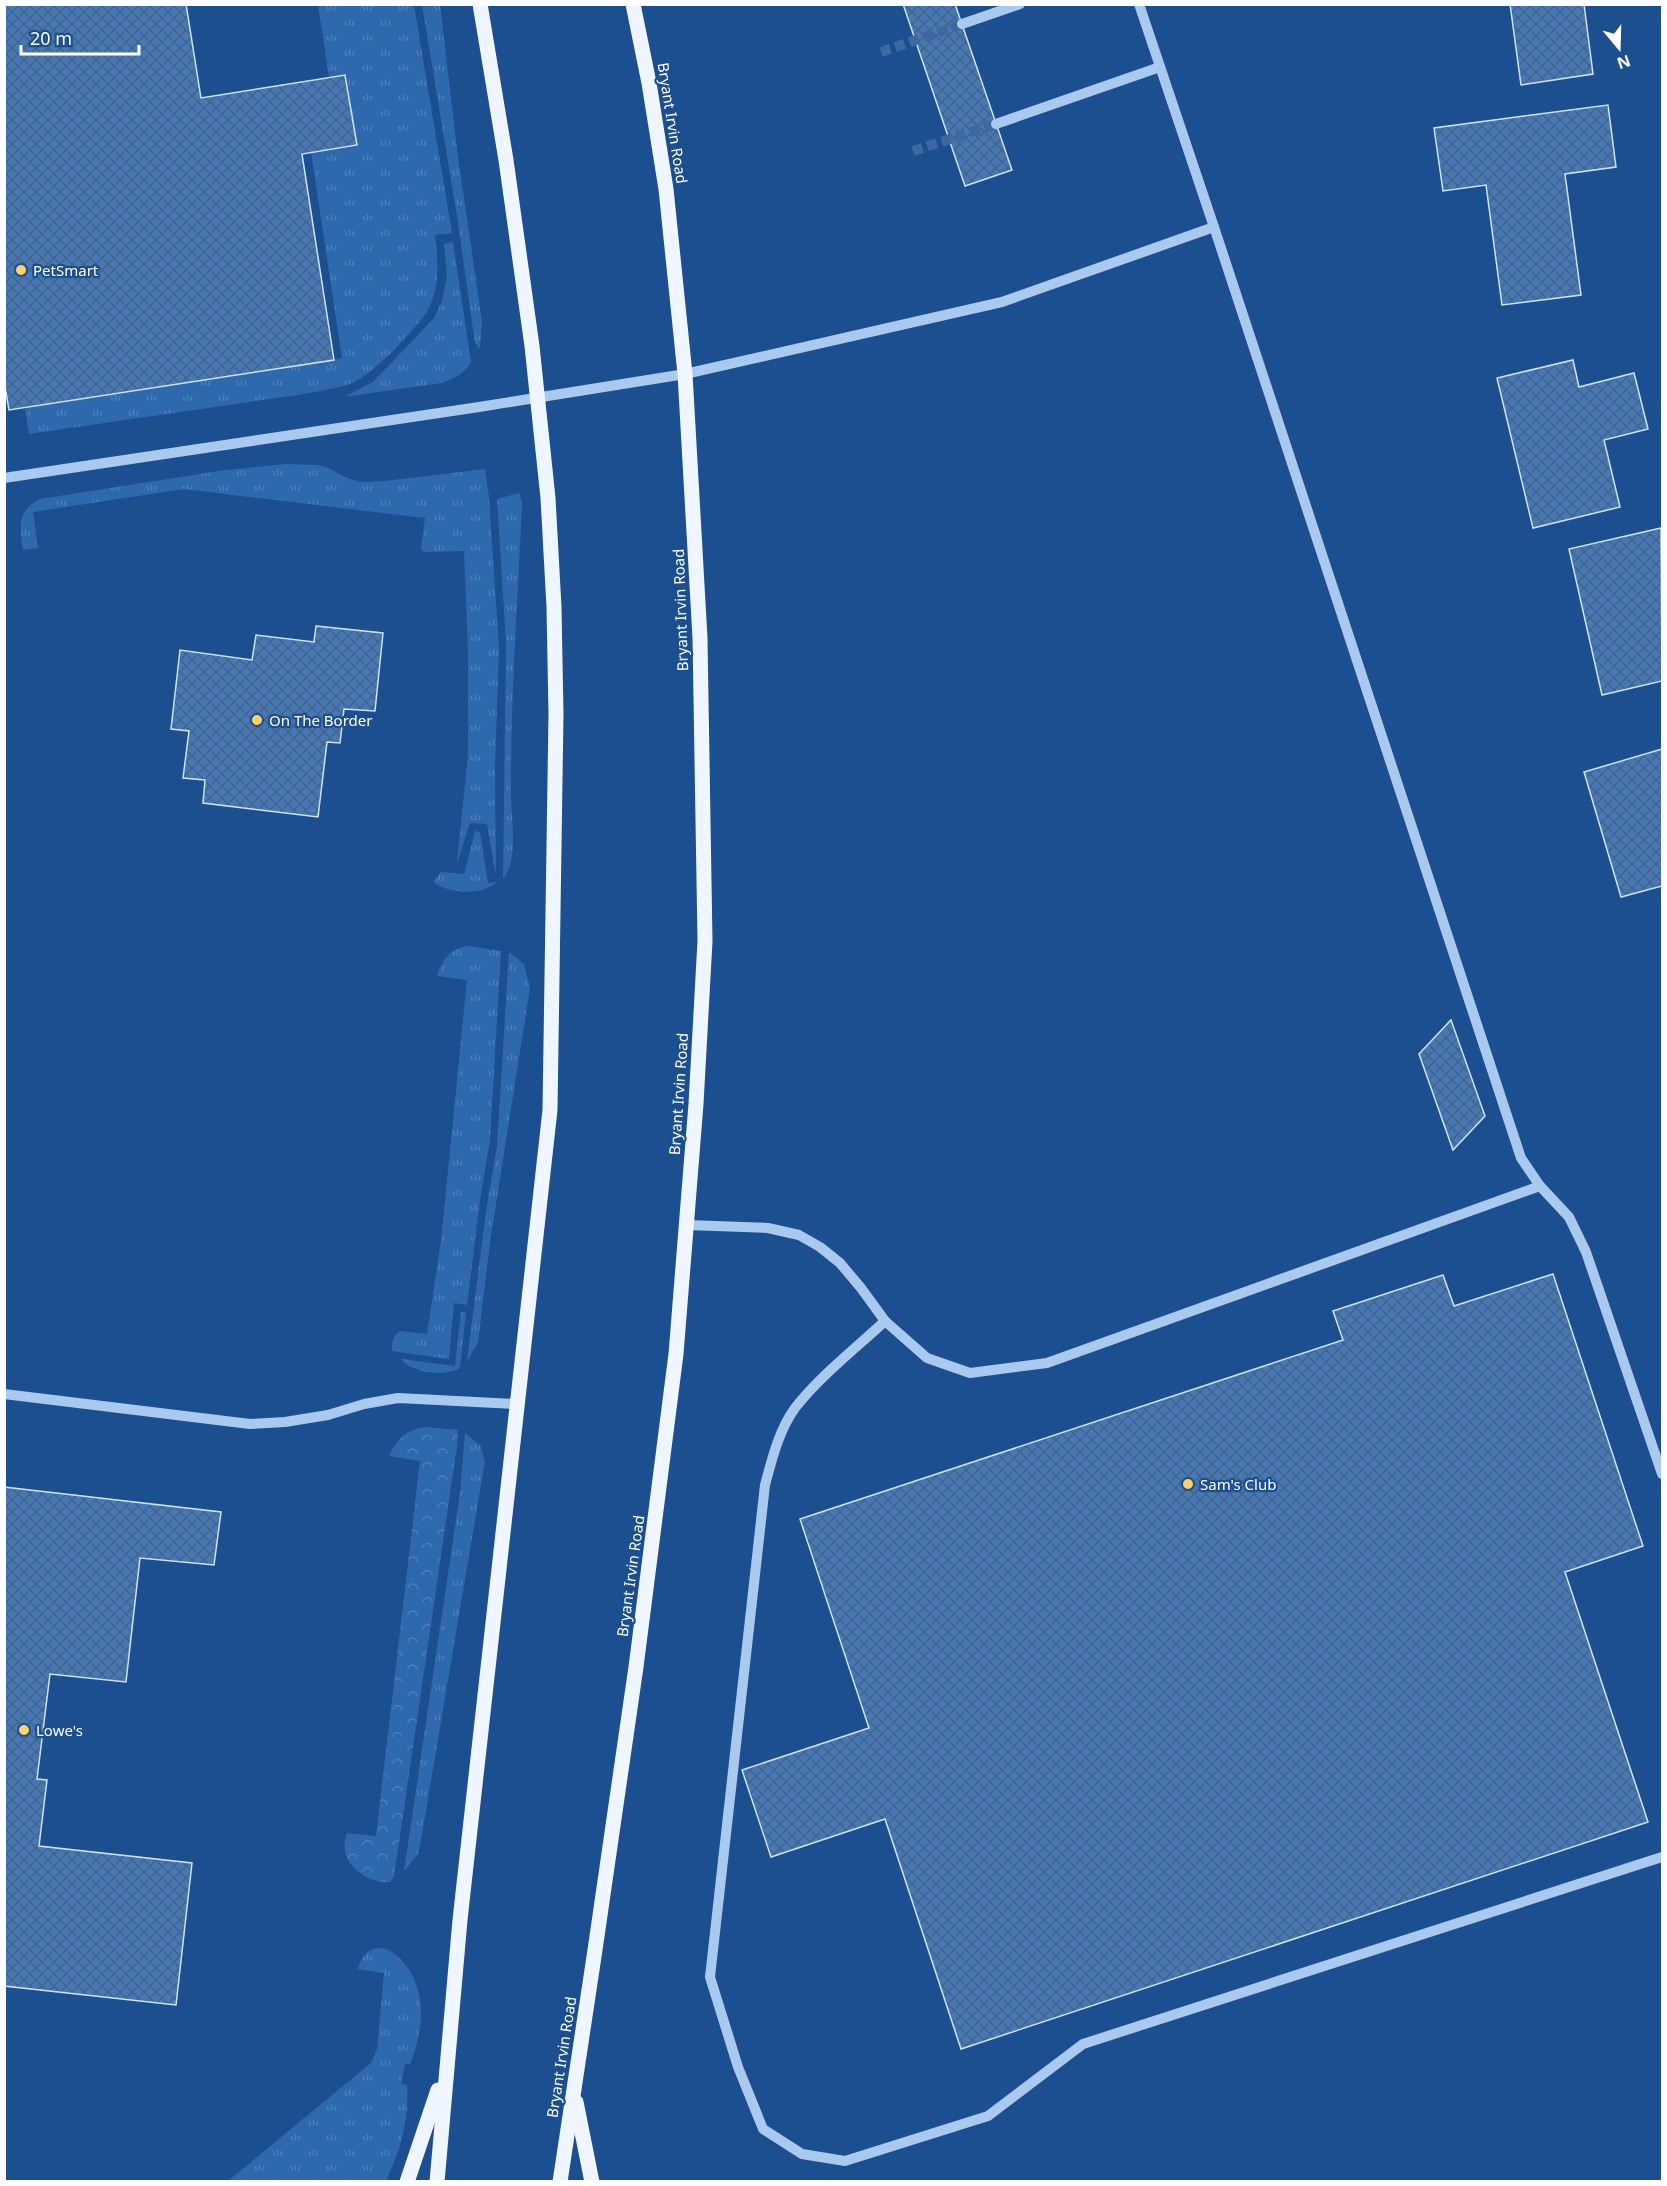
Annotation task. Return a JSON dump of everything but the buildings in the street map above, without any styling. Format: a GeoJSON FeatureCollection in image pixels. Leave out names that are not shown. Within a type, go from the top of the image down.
{"type":"FeatureCollection","features":[{"type":"Feature","properties":{"kind":"main road"},"geometry":{"type":"LineString","coordinates":[[437,2181],[446,2068],[516,1404],[550,1110],[552,1040],[556,714],[549,498],[506,160],[480,4]]}},
{"type":"Feature","properties":{"kind":"main road","name":"Bryant Irvin Road"},"geometry":{"type":"LineString","coordinates":[[560,2181],[656,1515],[676,1354],[687,1225],[705,941],[700,638],[685,374],[666,189],[649,83],[633,4]]}},
{"type":"Feature","properties":{"kind":"main road"},"geometry":{"type":"LineString","coordinates":[[407,2181],[446,2068]]}},
{"type":"Feature","properties":{"kind":"main road"},"geometry":{"type":"LineString","coordinates":[[574,2093],[592,2181]]}},
{"type":"Feature","properties":{"kind":"lane"},"geometry":{"type":"LineString","coordinates":[[962,24],[1020,4]]}},
{"type":"Feature","properties":{"kind":"lane"},"geometry":{"type":"LineString","coordinates":[[1139,4],[1521,1158],[1540,1186],[1569,1217],[1586,1252],[1662,1474]]}},
{"type":"Feature","properties":{"kind":"lane"},"geometry":{"type":"LineString","coordinates":[[996,124],[1160,67]]}},
{"type":"Feature","properties":{"kind":"lane"},"geometry":{"type":"LineString","coordinates":[[4,477],[685,374],[1002,302],[1214,227]]}},
{"type":"Feature","properties":{"kind":"lane"},"geometry":{"type":"LineString","coordinates":[[687,1225],[768,1228],[799,1235],[820,1247],[840,1263],[885,1322],[927,1358],[970,1373],[1047,1363],[1540,1186]]}},
{"type":"Feature","properties":{"kind":"lane"},"geometry":{"type":"LineString","coordinates":[[885,1322],[827,1374],[794,1409],[774,1450],[765,1485],[710,1977],[738,2067],[763,2129],[802,2154],[845,2161],[988,2116],[1083,2044],[1662,1857]]}},
{"type":"Feature","properties":{"kind":"lane"},"geometry":{"type":"LineString","coordinates":[[4,1394],[250,1424],[285,1422],[328,1415],[364,1404],[398,1398],[516,1404]]}},
{"type":"Feature","properties":{"kind":"green space"},"geometry":{"type":"Polygon","coordinates":[[[318,5],[414,5],[452,233],[435,235],[436,286],[425,315],[401,343],[371,371],[347,385],[310,393],[29,434],[25,407],[342,358],[311,152],[357,144],[346,75],[329,77],[318,5]]]}},
{"type":"Feature","properties":{"kind":"green space"},"geometry":{"type":"Polygon","coordinates":[[[422,5],[440,5],[458,157],[482,322],[480,349],[475,343],[457,216],[422,5]]]}},
{"type":"Feature","properties":{"kind":"green space"},"geometry":{"type":"Polygon","coordinates":[[[453,242],[471,362],[459,375],[442,383],[344,397],[373,382],[434,318],[442,301],[447,275],[444,244],[453,242]]]}},
{"type":"Feature","properties":{"kind":"green space"},"geometry":{"type":"Polygon","coordinates":[[[284,464],[318,465],[360,482],[485,469],[499,647],[495,768],[496,876],[487,824],[470,823],[457,863],[468,755],[468,650],[464,551],[424,552],[421,549],[425,518],[184,489],[33,512],[38,548],[23,550],[21,520],[23,514],[40,499],[219,471],[284,464]]]}},
{"type":"Feature","properties":{"kind":"green space"},"geometry":{"type":"Polygon","coordinates":[[[519,493],[522,502],[511,762],[513,841],[511,862],[503,879],[506,643],[497,499],[519,493]]]}},
{"type":"Feature","properties":{"kind":"green space"},"geometry":{"type":"Polygon","coordinates":[[[475,831],[480,832],[488,883],[497,882],[483,890],[465,892],[448,889],[433,882],[441,872],[464,874],[475,831]]]}},
{"type":"Feature","properties":{"kind":"green space"},"geometry":{"type":"Polygon","coordinates":[[[468,946],[501,951],[490,1140],[467,1305],[454,1303],[449,1359],[392,1351],[392,1345],[400,1331],[427,1334],[441,1241],[467,980],[437,976],[448,955],[456,949],[468,946]]]}},
{"type":"Feature","properties":{"kind":"green space"},"geometry":{"type":"Polygon","coordinates":[[[509,952],[524,964],[530,988],[490,1242],[478,1343],[467,1361],[486,1211],[497,1146],[509,952]]]}},
{"type":"Feature","properties":{"kind":"green space"},"geometry":{"type":"Polygon","coordinates":[[[461,1312],[466,1312],[460,1368],[438,1373],[421,1371],[401,1359],[455,1366],[461,1312]]]}},
{"type":"Feature","properties":{"kind":"green space"},"geometry":{"type":"Polygon","coordinates":[[[427,1427],[458,1430],[457,1446],[394,1877],[390,1882],[371,1879],[355,1868],[345,1853],[345,1843],[347,1833],[376,1836],[420,1461],[389,1456],[404,1435],[427,1427]]]}},
{"type":"Feature","properties":{"kind":"green space"},"geometry":{"type":"Polygon","coordinates":[[[465,1433],[480,1445],[485,1461],[420,1846],[418,1854],[404,1871],[460,1493],[465,1433]]]}},
{"type":"Feature","properties":{"kind":"green space"},"geometry":{"type":"Polygon","coordinates":[[[377,1948],[389,1950],[395,1954],[412,1974],[417,1986],[421,2012],[418,2039],[410,2064],[405,2064],[401,2084],[407,2085],[408,2097],[403,2134],[386,2181],[228,2181],[371,2063],[377,2049],[384,1973],[358,1969],[364,1956],[377,1948]]]}},
{"type":"Feature","properties":{"kind":"tunnel"},"geometry":{"type":"LineString","coordinates":[[881,52],[962,24]]}},
{"type":"Feature","properties":{"kind":"tunnel"},"geometry":{"type":"LineString","coordinates":[[913,151],[996,124]]}},
{"type":"Feature","properties":{"kind":"place","name":"PetSmart"},"geometry":{"type":"Point","coordinates":[21,270]}},
{"type":"Feature","properties":{"kind":"place","name":"On The Border"},"geometry":{"type":"Point","coordinates":[257,720]}},
{"type":"Feature","properties":{"kind":"place","name":"Sam's Club"},"geometry":{"type":"Point","coordinates":[1188,1484]}},
{"type":"Feature","properties":{"kind":"place","name":"Lowe's"},"geometry":{"type":"Point","coordinates":[24,1730]}}]}
